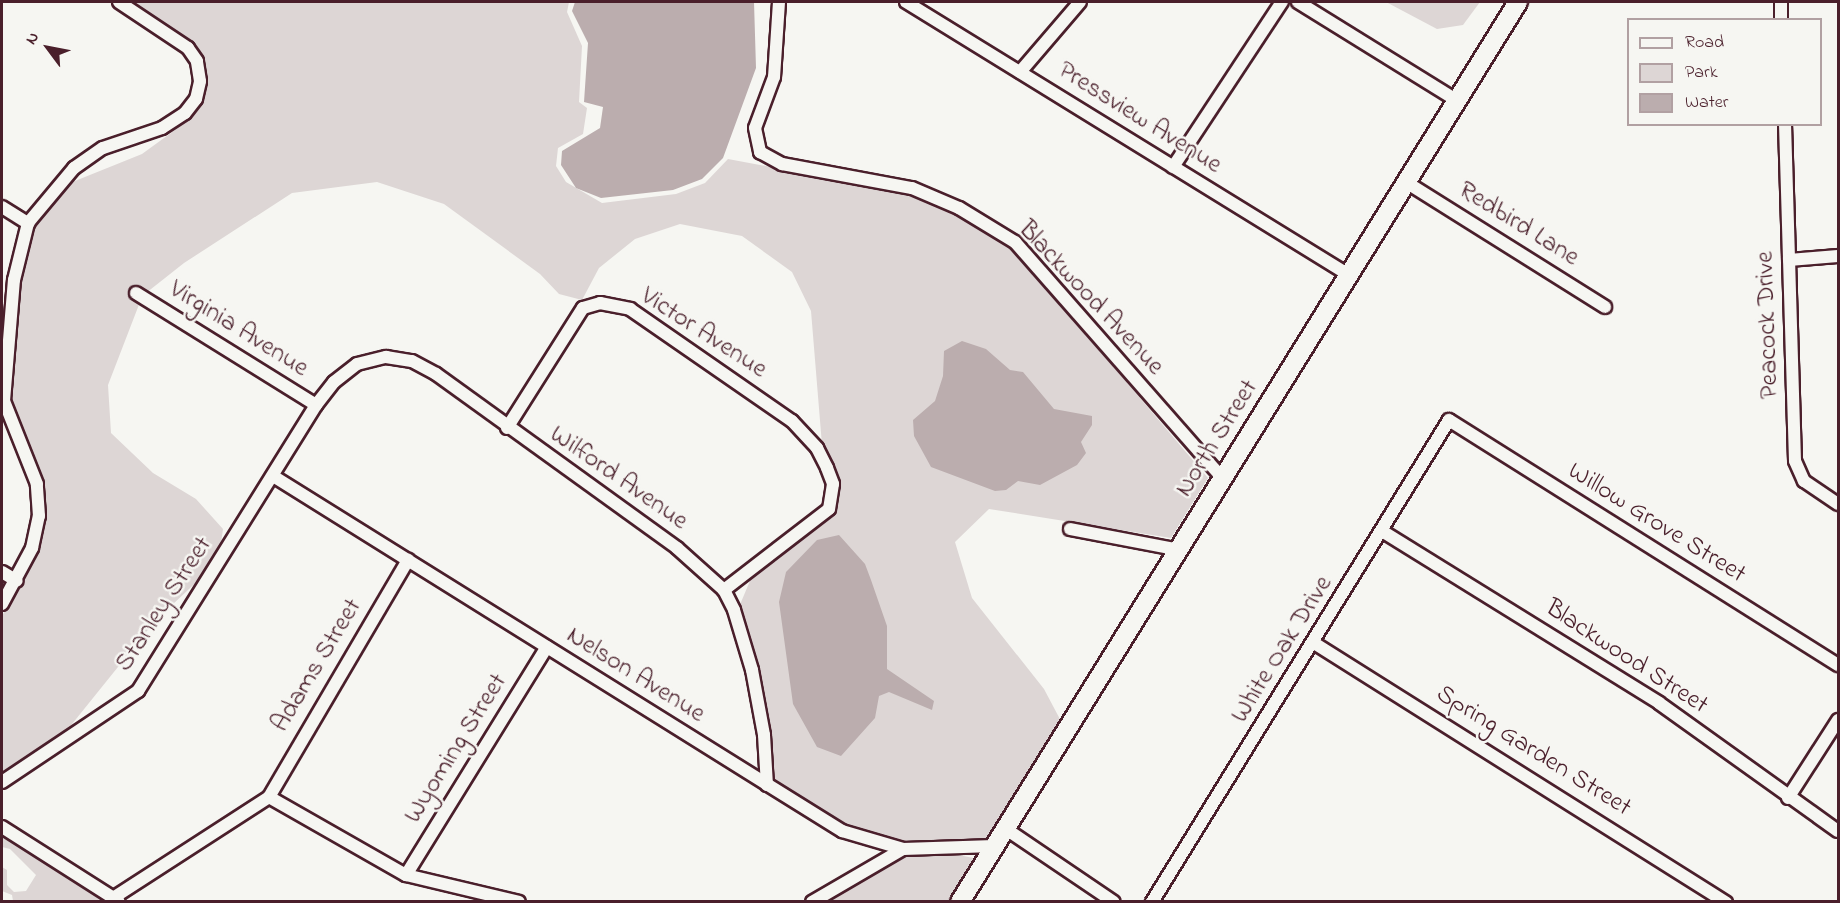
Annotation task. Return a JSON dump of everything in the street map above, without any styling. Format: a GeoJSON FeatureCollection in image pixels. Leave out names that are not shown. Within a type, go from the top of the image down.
{"type":"FeatureCollection","features":[{"type":"Feature","properties":{"kind":"street"},"geometry":{"type":"LineString","coordinates":[[2,604],[32,548],[39,516],[37,484],[3,400],[14,280],[28,223],[74,168],[103,148],[162,128],[185,113],[196,99],[200,81],[197,61],[188,48],[119,2]]}},
{"type":"Feature","properties":{"kind":"street","name":"Blackwood Avenue"},"geometry":{"type":"LineString","coordinates":[[779,2],[774,76],[755,128],[759,152],[782,164],[912,188],[959,208],[1015,242],[1223,479]]}},
{"type":"Feature","properties":{"kind":"street","name":"Pressview Avenue"},"geometry":{"type":"LineString","coordinates":[[906,2],[1349,275]]}},
{"type":"Feature","properties":{"kind":"street"},"geometry":{"type":"LineString","coordinates":[[1020,72],[1080,2]]}},
{"type":"Feature","properties":{"kind":"street"},"geometry":{"type":"LineString","coordinates":[[1173,167],[1282,2]]}},
{"type":"Feature","properties":{"kind":"street"},"geometry":{"type":"LineString","coordinates":[[1298,2],[1456,100]]}},
{"type":"Feature","properties":{"kind":"street","name":"North Street"},"geometry":{"type":"LineString","coordinates":[[960,902],[1518,2]]}},
{"type":"Feature","properties":{"kind":"street"},"geometry":{"type":"LineString","coordinates":[[1781,2],[1781,18]]}},
{"type":"Feature","properties":{"kind":"street","name":"Peacock Drive"},"geometry":{"type":"LineString","coordinates":[[1785,126],[1795,461],[1804,481],[1839,504]]}},
{"type":"Feature","properties":{"kind":"street","name":"Redbird Lane"},"geometry":{"type":"LineString","coordinates":[[1406,182],[1605,307]]}},
{"type":"Feature","properties":{"kind":"street"},"geometry":{"type":"LineString","coordinates":[[2,207],[28,223]]}},
{"type":"Feature","properties":{"kind":"street"},"geometry":{"type":"LineString","coordinates":[[1789,260],[1839,256]]}},
{"type":"Feature","properties":{"kind":"street","name":"Virginia Avenue"},"geometry":{"type":"LineString","coordinates":[[136,293],[316,405]]}},
{"type":"Feature","properties":{"kind":"street","name":"Victor Avenue"},"geometry":{"type":"LineString","coordinates":[[507,428],[583,308],[600,303],[630,309],[792,421],[817,448],[827,468],[833,498],[829,509],[724,590]]}},
{"type":"Feature","properties":{"kind":"street","name":"Wilford Avenue"},"geometry":{"type":"LineString","coordinates":[[316,405],[334,382],[357,364],[386,357],[412,361],[436,374],[507,428],[677,548],[724,590],[734,610],[752,670],[764,735],[767,785]]}},
{"type":"Feature","properties":{"kind":"street","name":"Stanley Street"},"geometry":{"type":"LineString","coordinates":[[2,782],[138,691],[316,405]]}},
{"type":"Feature","properties":{"kind":"street","name":"White Oak Drive"},"geometry":{"type":"LineString","coordinates":[[1152,902],[1314,643],[1449,420]]}},
{"type":"Feature","properties":{"kind":"street","name":"Willow Grove Street"},"geometry":{"type":"LineString","coordinates":[[1449,420],[1839,665]]}},
{"type":"Feature","properties":{"kind":"street","name":"Nelson Avenue"},"geometry":{"type":"LineString","coordinates":[[273,476],[842,831],[903,849],[994,846]]}},
{"type":"Feature","properties":{"kind":"street"},"geometry":{"type":"LineString","coordinates":[[1070,529],[1179,550]]}},
{"type":"Feature","properties":{"kind":"street","name":"Blackwood Street"},"geometry":{"type":"LineString","coordinates":[[1382,531],[1659,703],[1788,798],[1839,831]]}},
{"type":"Feature","properties":{"kind":"street","name":"Adams Street"},"geometry":{"type":"LineString","coordinates":[[268,796],[408,560]]}},
{"type":"Feature","properties":{"kind":"street"},"geometry":{"type":"LineString","coordinates":[[2,572],[16,581]]}},
{"type":"Feature","properties":{"kind":"street","name":"Spring Garden Street"},"geometry":{"type":"LineString","coordinates":[[1314,643],[1726,900]]}},
{"type":"Feature","properties":{"kind":"street","name":"Wyoming Street"},"geometry":{"type":"LineString","coordinates":[[406,875],[548,647]]}},
{"type":"Feature","properties":{"kind":"street"},"geometry":{"type":"LineString","coordinates":[[1788,798],[1839,720]]}},
{"type":"Feature","properties":{"kind":"street"},"geometry":{"type":"LineString","coordinates":[[2,827],[116,899],[268,796],[406,875],[519,902]]}},
{"type":"Feature","properties":{"kind":"street"},"geometry":{"type":"LineString","coordinates":[[1006,829],[1114,902]]}},
{"type":"Feature","properties":{"kind":"street"},"geometry":{"type":"LineString","coordinates":[[812,902],[903,849]]}},
{"type":"Feature","properties":{"kind":"green space"},"geometry":{"type":"Polygon","coordinates":[[[129,2],[569,2],[567,12],[582,46],[579,102],[587,108],[583,134],[558,148],[556,166],[566,182],[602,203],[676,194],[705,183],[728,159],[911,193],[955,212],[1014,250],[1208,478],[1171,538],[989,509],[955,542],[972,598],[1044,689],[1062,723],[990,840],[901,843],[845,826],[773,782],[770,735],[758,669],[739,607],[752,576],[825,522],[839,498],[833,466],[822,445],[811,311],[792,272],[742,236],[680,224],[635,239],[599,268],[582,300],[559,294],[540,274],[444,204],[377,182],[292,193],[184,263],[146,293],[133,285],[128,294],[140,302],[108,385],[111,433],[153,473],[196,499],[223,529],[220,550],[205,574],[155,621],[64,734],[2,774],[2,616],[38,551],[45,518],[43,484],[11,398],[20,282],[34,226],[70,183],[142,154],[186,122],[201,102],[207,86],[203,61],[129,2]]]}},
{"type":"Feature","properties":{"kind":"green space"},"geometry":{"type":"Polygon","coordinates":[[[1386,2],[1480,2],[1463,25],[1437,29],[1386,2]]]}},
{"type":"Feature","properties":{"kind":"green space"},"geometry":{"type":"Polygon","coordinates":[[[2,834],[109,901],[13,901],[12,895],[2,891],[2,867],[7,870],[7,885],[14,892],[26,891],[36,875],[10,849],[2,847],[2,834]]]}},
{"type":"Feature","properties":{"kind":"green space"},"geometry":{"type":"Polygon","coordinates":[[[959,855],[978,859],[952,901],[821,902],[897,857],[959,855]]]}},
{"type":"Feature","properties":{"kind":"water"},"geometry":{"type":"Polygon","coordinates":[[[575,2],[754,2],[756,68],[723,158],[702,179],[673,190],[601,198],[576,188],[561,165],[562,151],[600,128],[603,107],[584,102],[588,43],[572,11],[575,2]]]}},
{"type":"Feature","properties":{"kind":"water"},"geometry":{"type":"Polygon","coordinates":[[[962,341],[986,349],[1010,370],[1023,372],[1054,409],[1092,416],[1092,425],[1081,442],[1086,453],[1077,465],[1040,485],[1018,481],[1006,490],[995,491],[931,467],[914,436],[913,420],[935,401],[943,376],[944,351],[962,341]]]}},
{"type":"Feature","properties":{"kind":"water"},"geometry":{"type":"Polygon","coordinates":[[[839,535],[865,564],[871,580],[887,626],[887,669],[934,701],[932,710],[889,692],[879,696],[875,718],[841,756],[817,747],[793,704],[779,602],[786,572],[817,540],[839,535]]]}}]}
